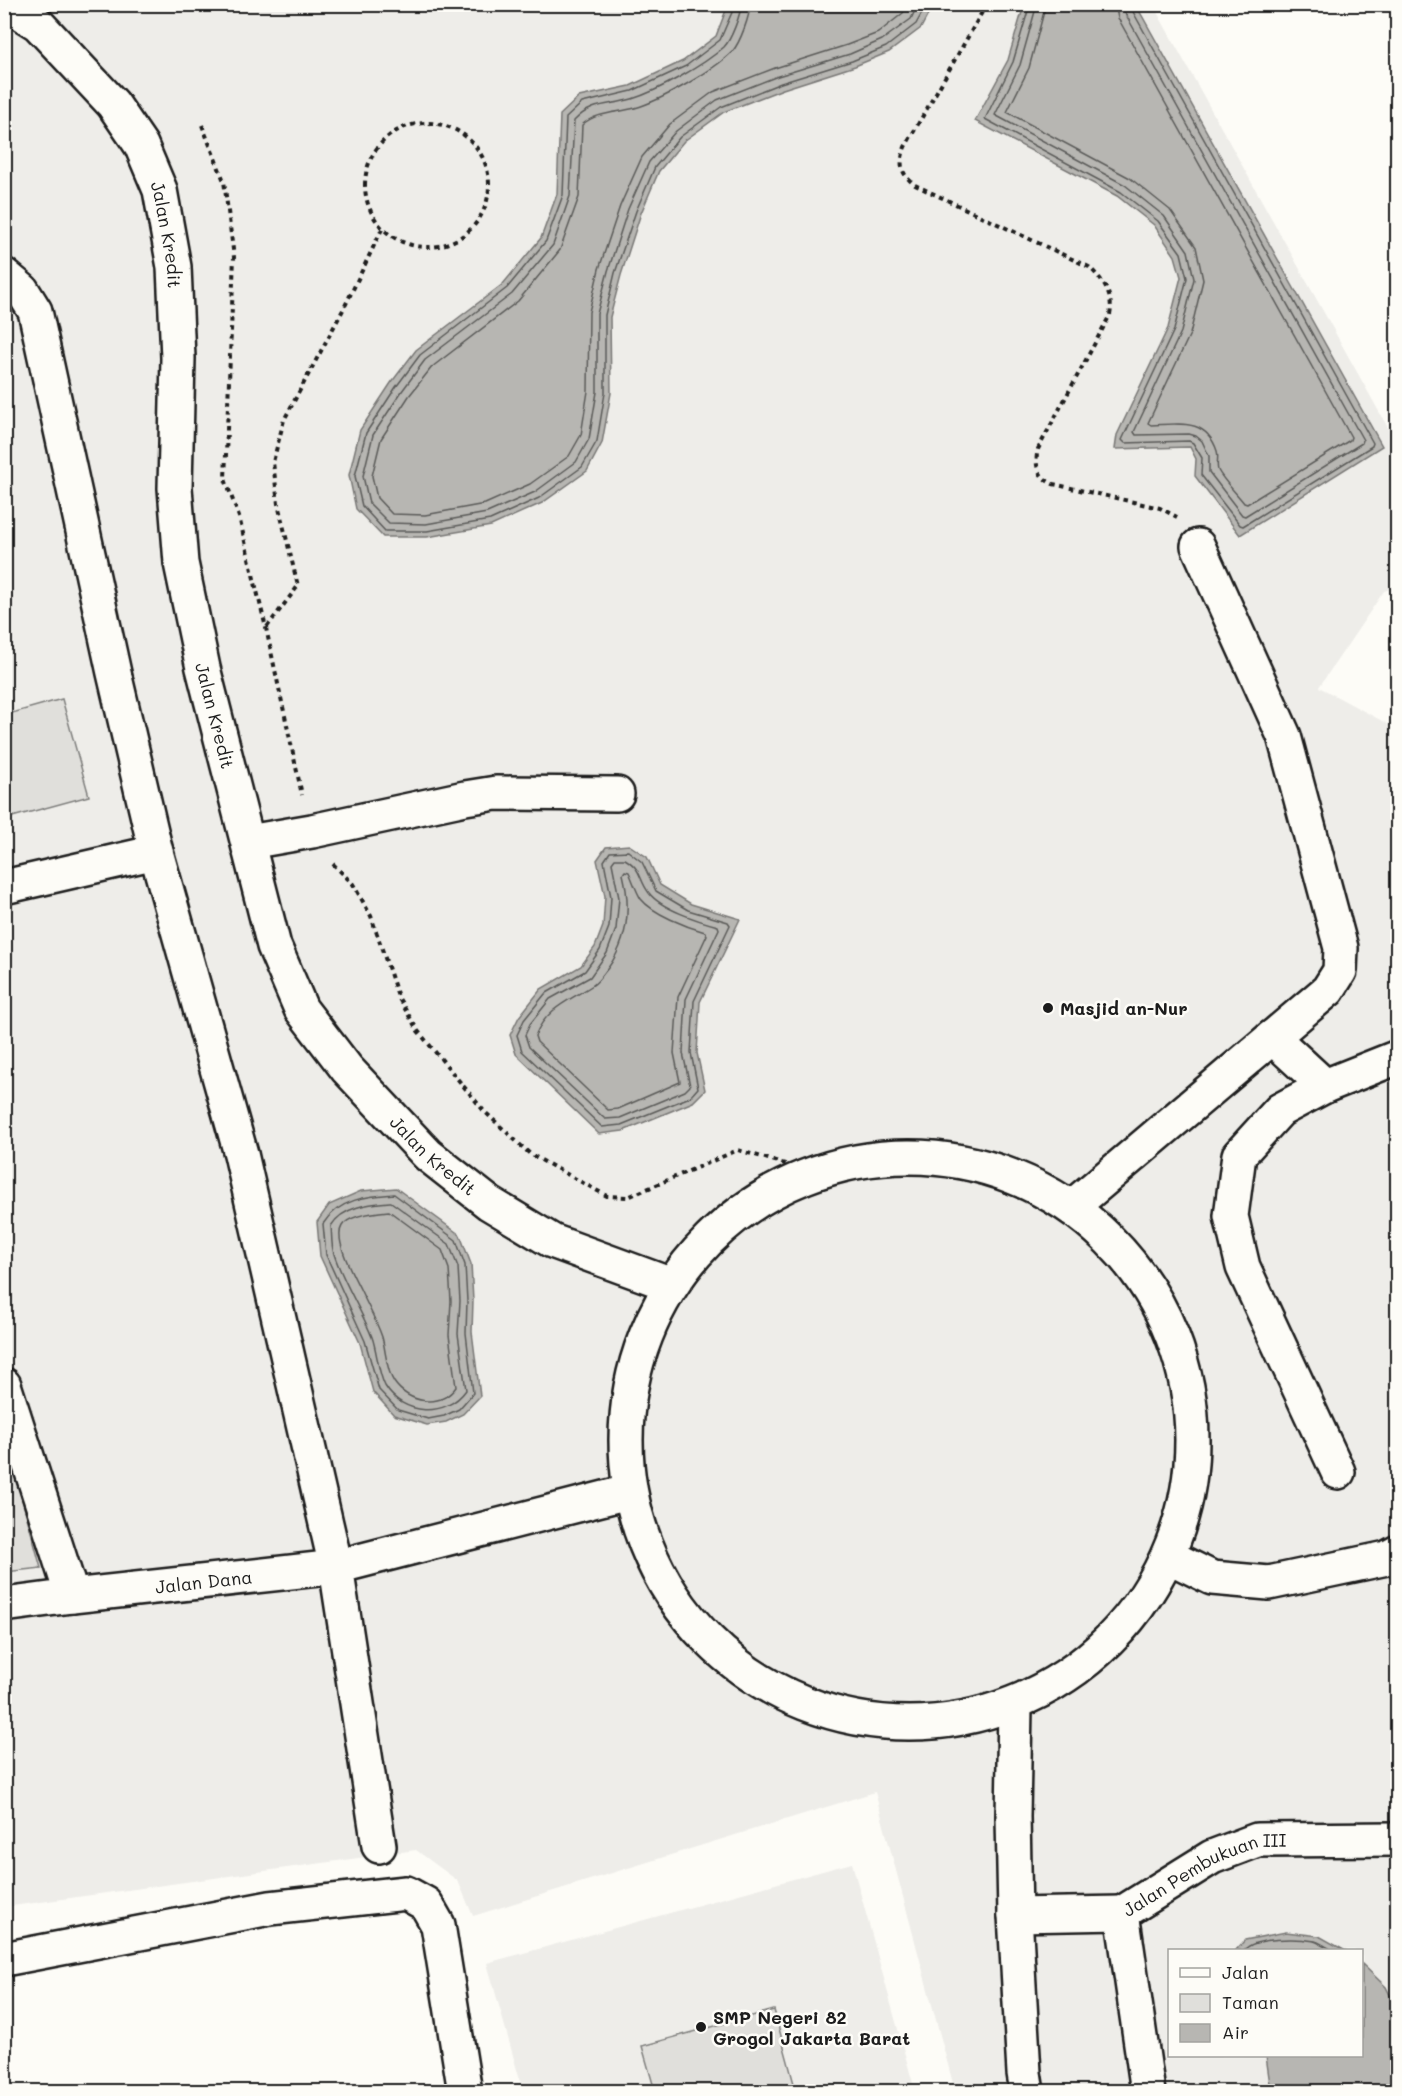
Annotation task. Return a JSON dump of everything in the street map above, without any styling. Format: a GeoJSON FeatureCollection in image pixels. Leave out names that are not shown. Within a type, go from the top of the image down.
{"type":"FeatureCollection","features":[{"type":"Feature","properties":{"kind":"street","name":"Jalan Kredit"},"geometry":{"type":"LineString","coordinates":[[6,4],[38,24],[113,104],[141,145],[160,190],[174,267],[178,358],[176,488],[181,563],[203,668],[274,946],[301,1009],[347,1069],[428,1155],[489,1203],[552,1241],[669,1284]]}},
{"type":"Feature","properties":{"kind":"street"},"geometry":{"type":"LineString","coordinates":[[4,275],[22,290],[35,311],[156,852],[241,1154],[336,1567],[379,1846]]}},
{"type":"Feature","properties":{"kind":"street"},"geometry":{"type":"LineString","coordinates":[[1073,1206],[1328,990],[1340,971],[1341,948],[1284,736],[1198,546]]}},
{"type":"Feature","properties":{"kind":"street"},"geometry":{"type":"LineString","coordinates":[[249,842],[496,793],[617,794]]}},
{"type":"Feature","properties":{"kind":"street"},"geometry":{"type":"LineString","coordinates":[[4,887],[156,852]]}},
{"type":"Feature","properties":{"kind":"street"},"geometry":{"type":"LineString","coordinates":[[1272,1037],[1325,1086]]}},
{"type":"Feature","properties":{"kind":"street"},"geometry":{"type":"LineString","coordinates":[[1338,1472],[1243,1267],[1231,1216],[1239,1155],[1280,1110],[1325,1086],[1398,1058]]}},
{"type":"Feature","properties":{"kind":"street"},"geometry":{"type":"LineString","coordinates":[[899,1153],[990,1165],[1073,1206],[1142,1276],[1184,1364],[1193,1462],[1170,1557],[1108,1647],[1015,1707],[918,1727],[818,1712],[730,1663],[663,1587],[628,1492],[628,1384],[669,1284],[729,1216],[809,1171],[899,1153]]}},
{"type":"Feature","properties":{"kind":"street"},"geometry":{"type":"LineString","coordinates":[[4,1385],[72,1596]]}},
{"type":"Feature","properties":{"kind":"street","name":"Jalan Dana"},"geometry":{"type":"LineString","coordinates":[[4,1605],[336,1567],[628,1492]]}},
{"type":"Feature","properties":{"kind":"street"},"geometry":{"type":"LineString","coordinates":[[1170,1557],[1212,1578],[1269,1583],[1394,1563]]}},
{"type":"Feature","properties":{"kind":"street"},"geometry":{"type":"LineString","coordinates":[[1015,1707],[1013,1817],[1016,1915],[1027,2091]]}},
{"type":"Feature","properties":{"kind":"street","name":"Jalan Pembukuan III"},"geometry":{"type":"LineString","coordinates":[[1148,2091],[1122,1914],[1212,1857],[1257,1840],[1398,1839]]}},
{"type":"Feature","properties":{"kind":"street"},"geometry":{"type":"LineString","coordinates":[[4,1959],[270,1908],[406,1893],[426,1904],[438,1925],[465,2091]]}},
{"type":"Feature","properties":{"kind":"street"},"geometry":{"type":"LineString","coordinates":[[1016,1915],[1122,1914]]}},
{"type":"Feature","properties":{"kind":"path"},"geometry":{"type":"LineString","coordinates":[[985,4],[985,8],[905,147],[902,168],[906,178],[915,185],[1089,267],[1100,277],[1111,301],[1110,315],[1038,449],[1035,459],[1037,469],[1044,479],[1053,484],[1160,508],[1172,513],[1183,521],[1198,546]]}},
{"type":"Feature","properties":{"kind":"path"},"geometry":{"type":"LineString","coordinates":[[431,123],[449,126],[465,135],[478,149],[487,165],[490,184],[488,202],[480,219],[467,233],[451,243],[434,248],[415,247],[397,240],[382,229],[372,213],[366,195],[365,177],[371,158],[381,143],[395,131],[412,124],[431,123]]}},
{"type":"Feature","properties":{"kind":"path"},"geometry":{"type":"LineString","coordinates":[[202,125],[224,181],[234,257],[225,479],[239,518],[266,628],[298,779],[312,831],[329,861],[353,884],[371,916],[398,997],[418,1031],[484,1111],[530,1154],[607,1196],[628,1197],[738,1150],[809,1171]]}},
{"type":"Feature","properties":{"kind":"path"},"geometry":{"type":"LineString","coordinates":[[266,628],[298,586],[278,504],[273,462],[284,420],[344,308],[382,229]]}},
{"type":"Feature","properties":{"kind":"shaded area"},"geometry":{"type":"Polygon","coordinates":[[[4,5],[1153,5],[1397,444],[1397,587],[1384,591],[1319,687],[1397,729],[1397,2091],[955,2091],[875,1792],[473,1916],[458,1881],[416,1850],[5,1907],[4,5]]]}},
{"type":"Feature","properties":{"kind":"shaded area","name":"SMP Negeri 82 Grogol Jakarta Barat"},"geometry":{"type":"Polygon","coordinates":[[[852,1863],[915,2091],[523,2091],[487,1963],[852,1863]]]}},
{"type":"Feature","properties":{"kind":"green space"},"geometry":{"type":"Polygon","coordinates":[[[62,699],[89,796],[5,819],[5,715],[62,699]]]}},
{"type":"Feature","properties":{"kind":"green space"},"geometry":{"type":"Polygon","coordinates":[[[5,1438],[41,1568],[5,1572],[5,1438]]]}},
{"type":"Feature","properties":{"kind":"green space"},"geometry":{"type":"Polygon","coordinates":[[[774,2010],[796,2091],[655,2091],[642,2046],[774,2010]]]}},
{"type":"Feature","properties":{"kind":"water"},"geometry":{"type":"Polygon","coordinates":[[[728,5],[933,5],[921,28],[889,52],[724,112],[684,141],[659,171],[641,213],[610,317],[611,393],[602,443],[587,471],[542,503],[491,526],[427,537],[383,537],[356,509],[349,475],[360,430],[416,350],[503,284],[541,238],[557,194],[560,115],[579,97],[630,86],[683,61],[716,36],[728,5]]]}},
{"type":"Feature","properties":{"kind":"water"},"geometry":{"type":"Polygon","coordinates":[[[1024,5],[1136,5],[1382,446],[1240,535],[1195,476],[1196,459],[1190,447],[1115,449],[1117,435],[1168,328],[1181,277],[1175,256],[1154,225],[1117,196],[975,121],[1008,60],[1024,5]]]}},
{"type":"Feature","properties":{"kind":"water"},"geometry":{"type":"Polygon","coordinates":[[[629,845],[647,857],[660,885],[691,904],[740,919],[700,1002],[697,1053],[705,1090],[693,1102],[623,1131],[599,1134],[516,1054],[510,1035],[519,1017],[541,989],[581,966],[595,947],[603,926],[605,896],[597,860],[606,847],[629,845]]]}},
{"type":"Feature","properties":{"kind":"water"},"geometry":{"type":"Polygon","coordinates":[[[396,1188],[460,1235],[471,1264],[472,1332],[480,1396],[463,1414],[446,1422],[427,1425],[394,1415],[373,1392],[360,1343],[320,1256],[317,1222],[329,1205],[361,1191],[396,1188]]]}},
{"type":"Feature","properties":{"kind":"water"},"geometry":{"type":"Polygon","coordinates":[[[1286,1932],[1319,1936],[1342,1949],[1237,1949],[1245,1940],[1286,1932]]]}},
{"type":"Feature","properties":{"kind":"water"},"geometry":{"type":"Polygon","coordinates":[[[1363,1965],[1386,1987],[1397,2009],[1397,2091],[1271,2091],[1266,2057],[1363,2057],[1363,1965]]]}},
{"type":"Feature","properties":{"kind":"place","name":"Masjid an-Nur"},"geometry":{"type":"Point","coordinates":[1048,1008]}},
{"type":"Feature","properties":{"kind":"place","name":"SMP Negeri 82 Grogol Jakarta Barat"},"geometry":{"type":"Point","coordinates":[701,2027]}}]}
